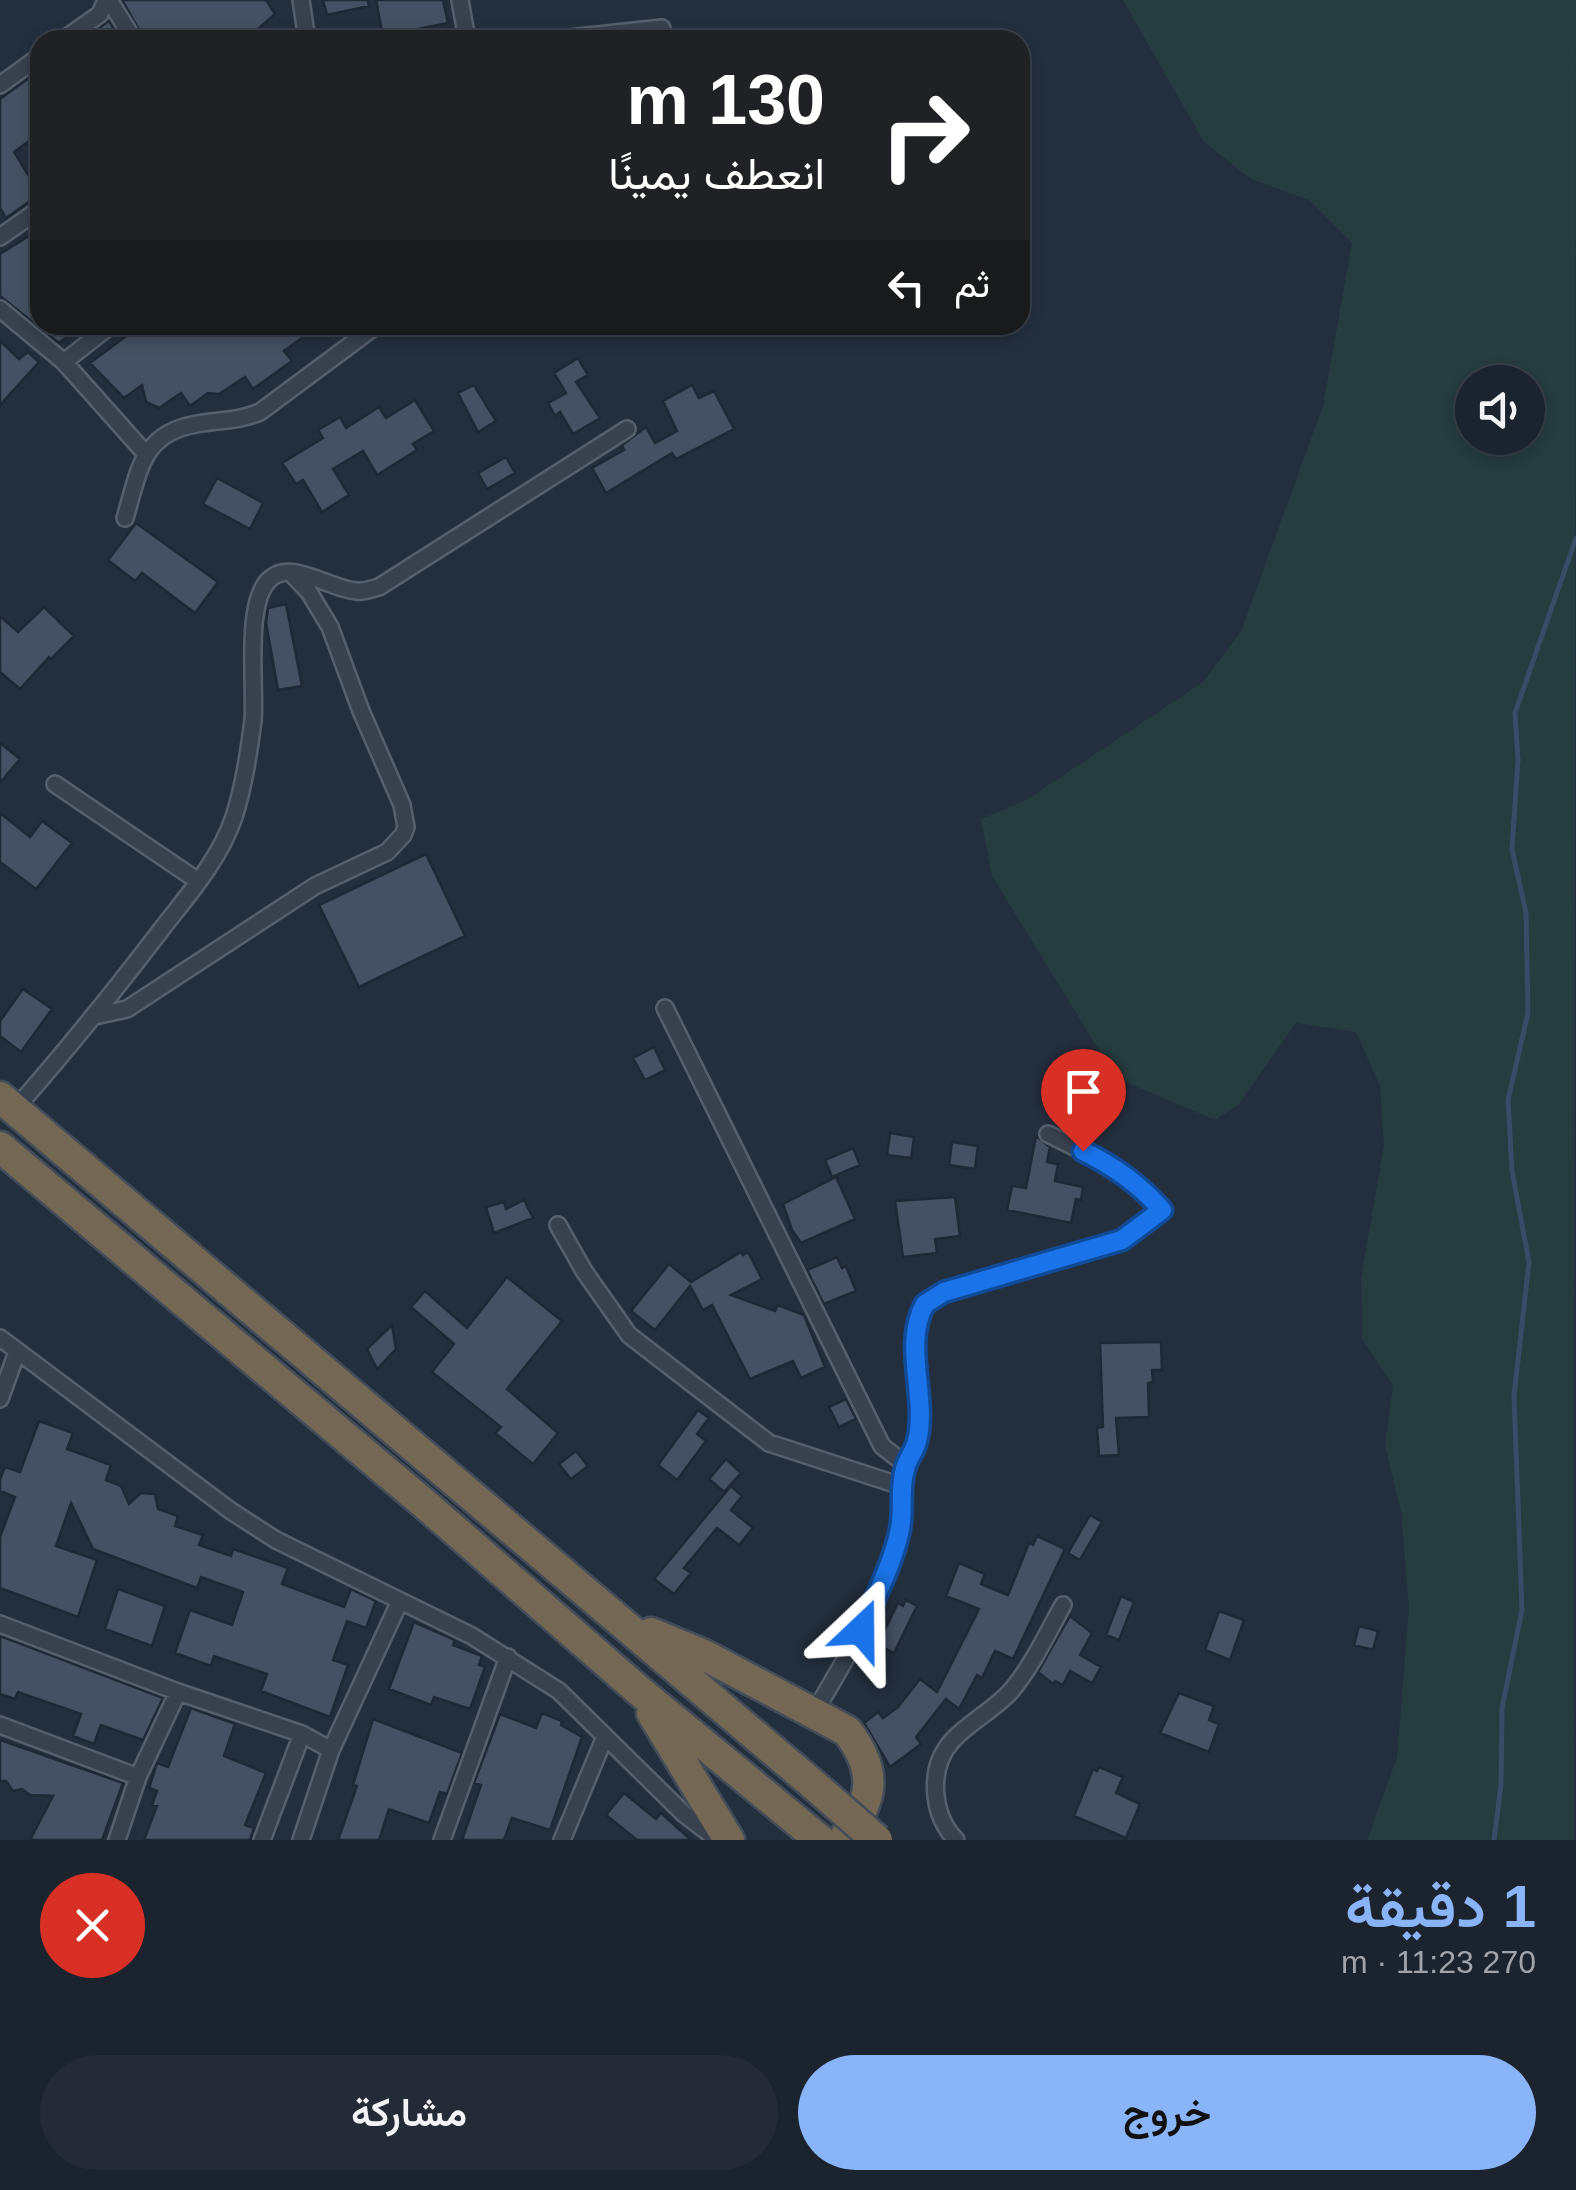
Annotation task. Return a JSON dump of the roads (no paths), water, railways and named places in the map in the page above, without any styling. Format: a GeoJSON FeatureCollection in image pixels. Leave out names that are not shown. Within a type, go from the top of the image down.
{"type":"FeatureCollection","features":[{"type":"Feature","properties":{"kind":"highway"},"geometry":{"type":"LineString","coordinates":[[8,1103],[877,1840]]}},
{"type":"Feature","properties":{"kind":"highway"},"geometry":{"type":"LineString","coordinates":[[0,1147],[426,1505],[637,1690],[820,1840]]}},
{"type":"Feature","properties":{"kind":"highway"},"geometry":{"type":"LineString","coordinates":[[624,1622],[704,1655],[848,1732],[863,1751],[869,1774],[868,1794],[861,1814],[842,1840]]}},
{"type":"Feature","properties":{"kind":"highway"},"geometry":{"type":"LineString","coordinates":[[742,1722],[749,1702],[766,1689]]}},
{"type":"Feature","properties":{"kind":"highway"},"geometry":{"type":"LineString","coordinates":[[637,1690],[729,1840]]}},
{"type":"Feature","properties":{"kind":"highway"},"geometry":{"type":"LineString","coordinates":[[687,1772],[701,1756],[716,1755]]}},
{"type":"Feature","properties":{"kind":"street"},"geometry":{"type":"LineString","coordinates":[[77,30],[100,14],[108,0],[128,30]]}},
{"type":"Feature","properties":{"kind":"street"},"geometry":{"type":"LineString","coordinates":[[301,0],[306,30]]}},
{"type":"Feature","properties":{"kind":"street"},"geometry":{"type":"LineString","coordinates":[[460,0],[464,30]]}},
{"type":"Feature","properties":{"kind":"street"},"geometry":{"type":"LineString","coordinates":[[0,85],[30,63]]}},
{"type":"Feature","properties":{"kind":"street"},"geometry":{"type":"LineString","coordinates":[[1,235],[30,215]]}},
{"type":"Feature","properties":{"kind":"street"},"geometry":{"type":"LineString","coordinates":[[0,309],[30,334]]}},
{"type":"Feature","properties":{"kind":"street"},"geometry":{"type":"LineString","coordinates":[[31,335],[64,362],[144,453]]}},
{"type":"Feature","properties":{"kind":"street"},"geometry":{"type":"LineString","coordinates":[[64,362],[98,335]]}},
{"type":"Feature","properties":{"kind":"street"},"geometry":{"type":"LineString","coordinates":[[125,518],[144,453],[171,430],[245,419],[260,412],[364,335]]}},
{"type":"Feature","properties":{"kind":"street"},"geometry":{"type":"LineString","coordinates":[[8,1103],[95,1016],[198,882],[233,820],[253,717],[256,614],[262,590],[271,578],[290,572],[346,590],[362,592],[379,587],[627,430]]}},
{"type":"Feature","properties":{"kind":"street"},"geometry":{"type":"LineString","coordinates":[[95,1016],[127,1009],[315,886],[387,852],[403,835],[406,827],[402,805],[330,627],[309,592],[290,572]]}},
{"type":"Feature","properties":{"kind":"street"},"geometry":{"type":"LineString","coordinates":[[55,784],[198,882]]}},
{"type":"Feature","properties":{"kind":"street"},"geometry":{"type":"LineString","coordinates":[[665,1008],[882,1446],[906,1464]]}},
{"type":"Feature","properties":{"kind":"street"},"geometry":{"type":"LineString","coordinates":[[815,1712],[861,1630],[900,1532],[904,1498],[901,1486],[906,1464],[917,1444],[918,1327],[925,1304],[944,1292],[1122,1240],[1162,1210],[1118,1169],[1048,1134]]}},
{"type":"Feature","properties":{"kind":"street"},"geometry":{"type":"LineString","coordinates":[[558,1226],[629,1335],[769,1443],[901,1486]]}},
{"type":"Feature","properties":{"kind":"street"},"geometry":{"type":"LineString","coordinates":[[0,1338],[231,1511],[276,1540],[472,1636],[559,1691],[684,1814],[718,1840]]}},
{"type":"Feature","properties":{"kind":"street"},"geometry":{"type":"LineString","coordinates":[[0,1399],[17,1352]]}},
{"type":"Feature","properties":{"kind":"street"},"geometry":{"type":"LineString","coordinates":[[301,1840],[331,1750],[400,1601]]}},
{"type":"Feature","properties":{"kind":"street"},"geometry":{"type":"LineString","coordinates":[[956,1840],[940,1820],[935,1793],[948,1744],[1008,1694],[1062,1605]]}},
{"type":"Feature","properties":{"kind":"street"},"geometry":{"type":"LineString","coordinates":[[0,1624],[302,1734],[331,1750]]}},
{"type":"Feature","properties":{"kind":"street"},"geometry":{"type":"LineString","coordinates":[[442,1840],[508,1657]]}},
{"type":"Feature","properties":{"kind":"street"},"geometry":{"type":"LineString","coordinates":[[116,1840],[138,1777],[178,1692]]}},
{"type":"Feature","properties":{"kind":"street"},"geometry":{"type":"LineString","coordinates":[[0,1725],[138,1777]]}},
{"type":"Feature","properties":{"kind":"street"},"geometry":{"type":"LineString","coordinates":[[262,1840],[302,1734]]}},
{"type":"Feature","properties":{"kind":"street"},"geometry":{"type":"LineString","coordinates":[[562,1840],[604,1739]]}},
{"type":"Feature","properties":{"kind":"waterway"},"geometry":{"type":"LineString","coordinates":[[1494,1840],[1501,1785],[1502,1708],[1522,1610],[1514,1396],[1529,1262],[1512,1171],[1508,1100],[1528,1013],[1526,913],[1512,849],[1518,760],[1515,713],[1576,538]]}}]}
